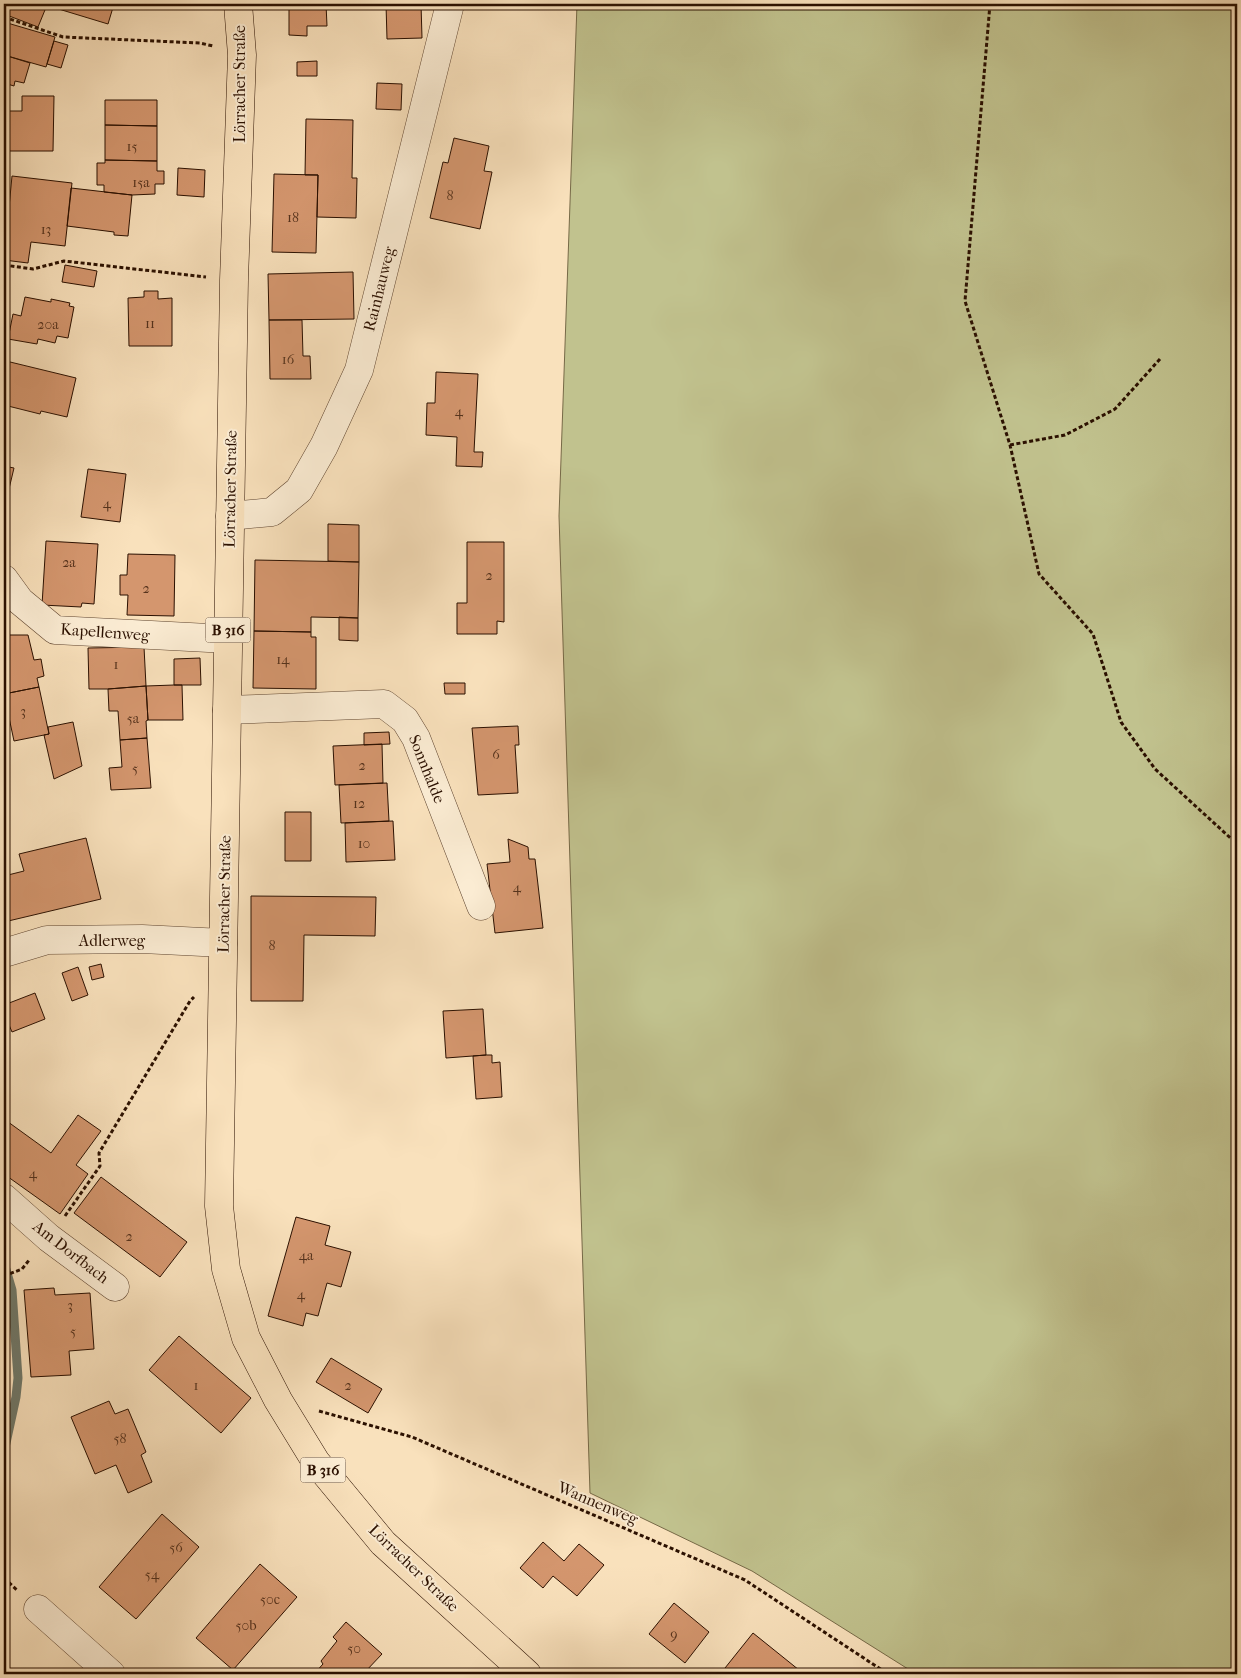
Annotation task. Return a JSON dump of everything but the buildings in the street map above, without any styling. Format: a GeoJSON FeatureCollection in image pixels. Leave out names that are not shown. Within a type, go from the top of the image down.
{"type":"FeatureCollection","features":[{"type":"Feature","properties":{"kind":"main road","name":"Lörracher Straße"},"geometry":{"type":"LineString","coordinates":[[238,4],[242,55],[234,280],[219,1206],[226,1269],[246,1338],[278,1400],[316,1462],[383,1543],[527,1674]]}},
{"type":"Feature","properties":{"kind":"street","name":"Rainhauweg"},"geometry":{"type":"LineString","coordinates":[[230,516],[272,512],[299,490],[324,446],[359,370],[450,4]]}},
{"type":"Feature","properties":{"kind":"street","name":"Kapellenweg"},"geometry":{"type":"LineString","coordinates":[[4,578],[20,600],[55,630],[228,639]]}},
{"type":"Feature","properties":{"kind":"street","name":"Sonnhalde"},"geometry":{"type":"LineString","coordinates":[[227,710],[384,704],[405,720],[416,738],[481,906]]}},
{"type":"Feature","properties":{"kind":"street","name":"Adlerweg"},"geometry":{"type":"LineString","coordinates":[[4,954],[47,940],[142,940],[222,956]]}},
{"type":"Feature","properties":{"kind":"street","name":"Am Dorfbach"},"geometry":{"type":"LineString","coordinates":[[4,1198],[50,1238],[115,1287]]}},
{"type":"Feature","properties":{"kind":"street"},"geometry":{"type":"LineString","coordinates":[[38,1609],[111,1674]]}},
{"type":"Feature","properties":{"kind":"path"},"geometry":{"type":"LineString","coordinates":[[990,4],[965,301],[1010,445],[1039,574],[1093,634],[1121,722],[1155,769],[1237,844]]}},
{"type":"Feature","properties":{"kind":"path"},"geometry":{"type":"LineString","coordinates":[[4,17],[63,37],[200,43],[242,55]]}},
{"type":"Feature","properties":{"kind":"path"},"geometry":{"type":"LineString","coordinates":[[4,265],[33,269],[64,261],[234,280]]}},
{"type":"Feature","properties":{"kind":"path"},"geometry":{"type":"LineString","coordinates":[[1010,445],[1065,435],[1114,409],[1160,359]]}},
{"type":"Feature","properties":{"kind":"path"},"geometry":{"type":"LineString","coordinates":[[50,1238],[100,1166],[99,1153],[190,1001],[222,956]]}},
{"type":"Feature","properties":{"kind":"path"},"geometry":{"type":"LineString","coordinates":[[4,1276],[22,1269]]}},
{"type":"Feature","properties":{"kind":"path","name":"Wannenweg"},"geometry":{"type":"LineString","coordinates":[[278,1400],[412,1437],[745,1580],[888,1674]]}},
{"type":"Feature","properties":{"kind":"green space"},"geometry":{"type":"Polygon","coordinates":[[[577,4],[1237,4],[1237,1674],[916,1674],[752,1571],[590,1493],[559,516],[577,4]]]}},
{"type":"Feature","properties":{"kind":"waterway"},"geometry":{"type":"LineString","coordinates":[[4,1263],[12,1290],[18,1378],[16,1397],[4,1452]]}}]}
